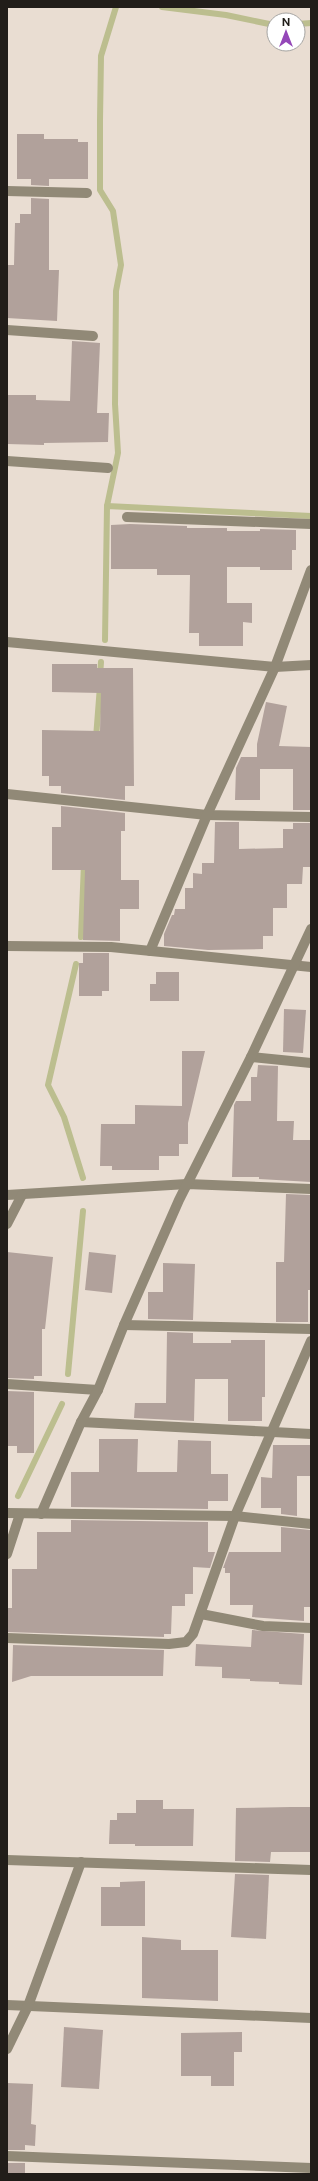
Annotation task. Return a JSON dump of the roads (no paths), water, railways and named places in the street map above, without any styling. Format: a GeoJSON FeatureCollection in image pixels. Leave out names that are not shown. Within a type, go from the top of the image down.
{"type":"FeatureCollection","features":[{"type":"Feature","properties":{"kind":"street"},"geometry":{"type":"LineString","coordinates":[[7,191],[87,193]]}},
{"type":"Feature","properties":{"kind":"street"},"geometry":{"type":"LineString","coordinates":[[7,330],[93,336]]}},
{"type":"Feature","properties":{"kind":"street"},"geometry":{"type":"LineString","coordinates":[[7,461],[108,468]]}},
{"type":"Feature","properties":{"kind":"street"},"geometry":{"type":"LineString","coordinates":[[127,517],[311,524]]}},
{"type":"Feature","properties":{"kind":"street"},"geometry":{"type":"LineString","coordinates":[[150,951],[207,815],[275,667],[311,570]]}},
{"type":"Feature","properties":{"kind":"street"},"geometry":{"type":"LineString","coordinates":[[7,642],[275,667],[311,665]]}},
{"type":"Feature","properties":{"kind":"street"},"geometry":{"type":"LineString","coordinates":[[7,794],[207,815],[311,817]]}},
{"type":"Feature","properties":{"kind":"street"},"geometry":{"type":"LineString","coordinates":[[41,1514],[81,1422],[98,1390],[124,1325],[187,1184],[251,1057],[311,929]]}},
{"type":"Feature","properties":{"kind":"street"},"geometry":{"type":"LineString","coordinates":[[7,946],[111,947],[311,967]]}},
{"type":"Feature","properties":{"kind":"street"},"geometry":{"type":"LineString","coordinates":[[251,1057],[311,1064]]}},
{"type":"Feature","properties":{"kind":"street"},"geometry":{"type":"LineString","coordinates":[[7,1195],[187,1184],[311,1189]]}},
{"type":"Feature","properties":{"kind":"street"},"geometry":{"type":"LineString","coordinates":[[7,1224],[22,1195]]}},
{"type":"Feature","properties":{"kind":"street"},"geometry":{"type":"LineString","coordinates":[[124,1325],[311,1329]]}},
{"type":"Feature","properties":{"kind":"street"},"geometry":{"type":"LineString","coordinates":[[7,1638],[169,1644],[186,1642],[193,1634],[235,1516],[270,1431],[311,1341]]}},
{"type":"Feature","properties":{"kind":"street"},"geometry":{"type":"LineString","coordinates":[[7,1384],[98,1390]]}},
{"type":"Feature","properties":{"kind":"street"},"geometry":{"type":"LineString","coordinates":[[81,1422],[311,1434]]}},
{"type":"Feature","properties":{"kind":"street"},"geometry":{"type":"LineString","coordinates":[[7,1513],[235,1516],[311,1524]]}},
{"type":"Feature","properties":{"kind":"street"},"geometry":{"type":"LineString","coordinates":[[7,1554],[20,1514]]}},
{"type":"Feature","properties":{"kind":"street"},"geometry":{"type":"LineString","coordinates":[[201,1614],[263,1626],[311,1628]]}},
{"type":"Feature","properties":{"kind":"street"},"geometry":{"type":"LineString","coordinates":[[7,1860],[311,1870]]}},
{"type":"Feature","properties":{"kind":"street"},"geometry":{"type":"LineString","coordinates":[[7,2049],[28,2006],[81,1862]]}},
{"type":"Feature","properties":{"kind":"street"},"geometry":{"type":"LineString","coordinates":[[7,2005],[311,2018]]}},
{"type":"Feature","properties":{"kind":"street"},"geometry":{"type":"LineString","coordinates":[[7,2156],[311,2168]]}},
{"type":"Feature","properties":{"kind":"waterway"},"geometry":{"type":"LineString","coordinates":[[107,506],[118,453],[115,404],[116,291],[121,265],[113,211],[100,190],[101,56],[116,7]]}},
{"type":"Feature","properties":{"kind":"waterway"},"geometry":{"type":"LineString","coordinates":[[162,7],[226,15],[266,23]]}},
{"type":"Feature","properties":{"kind":"waterway"},"geometry":{"type":"LineString","coordinates":[[306,23],[311,23]]}},
{"type":"Feature","properties":{"kind":"waterway"},"geometry":{"type":"LineString","coordinates":[[105,640],[107,506],[311,516]]}},
{"type":"Feature","properties":{"kind":"waterway"},"geometry":{"type":"LineString","coordinates":[[100,676],[101,662]]}},
{"type":"Feature","properties":{"kind":"waterway"},"geometry":{"type":"LineString","coordinates":[[96,738],[100,686]]}},
{"type":"Feature","properties":{"kind":"waterway"},"geometry":{"type":"LineString","coordinates":[[81,937],[84,863]]}},
{"type":"Feature","properties":{"kind":"waterway"},"geometry":{"type":"LineString","coordinates":[[76,964],[48,1085],[64,1117],[83,1178]]}},
{"type":"Feature","properties":{"kind":"waterway"},"geometry":{"type":"LineString","coordinates":[[68,1374],[83,1211]]}},
{"type":"Feature","properties":{"kind":"waterway"},"geometry":{"type":"LineString","coordinates":[[18,1496],[62,1404]]}}]}
